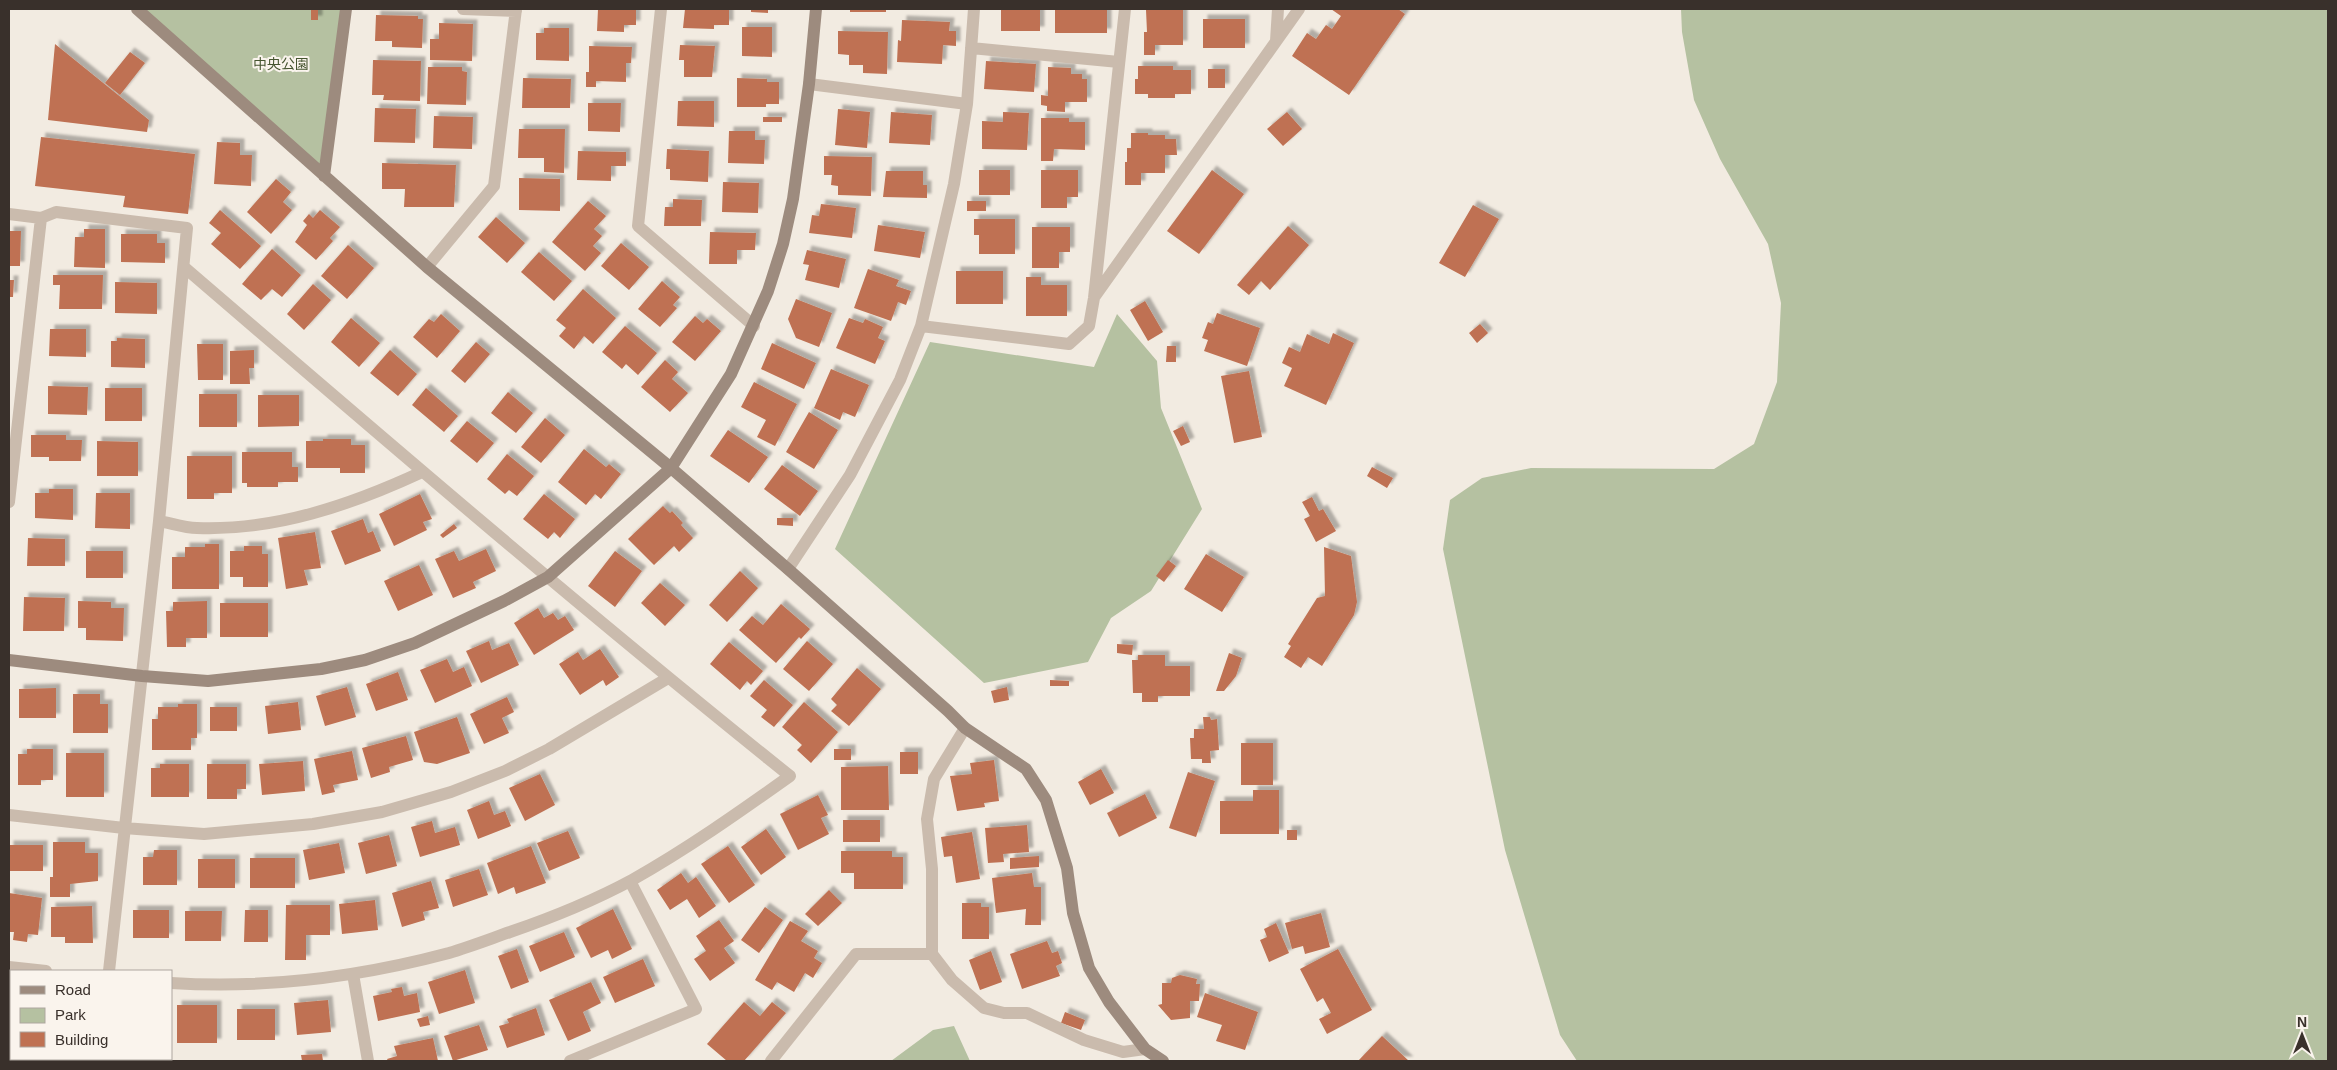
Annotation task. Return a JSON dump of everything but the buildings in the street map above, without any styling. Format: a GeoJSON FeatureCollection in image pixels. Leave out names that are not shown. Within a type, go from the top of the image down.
{"type":"FeatureCollection","features":[{"type":"Feature","properties":{"kind":"street"},"geometry":{"type":"LineString","coordinates":[[137,9],[427,267],[671,468],[788,569],[965,728],[1026,768],[1046,800],[1067,868],[1073,913],[1089,968],[1109,1002],[1145,1049],[1163,1061]]}},
{"type":"Feature","properties":{"kind":"street"},"geometry":{"type":"LineString","coordinates":[[324,176],[346,9]]}},
{"type":"Feature","properties":{"kind":"street"},"geometry":{"type":"LineString","coordinates":[[427,267],[494,186],[516,10],[463,9]]}},
{"type":"Feature","properties":{"kind":"street"},"geometry":{"type":"LineString","coordinates":[[661,9],[638,226],[754,326]]}},
{"type":"Feature","properties":{"kind":"street"},"geometry":{"type":"LineString","coordinates":[[9,660],[142,676],[208,680],[294,672],[365,660],[415,643],[504,601],[548,576],[671,468],[731,374],[754,326],[768,291],[783,244],[793,199],[809,84],[816,9]]}},
{"type":"Feature","properties":{"kind":"street"},"geometry":{"type":"LineString","coordinates":[[788,569],[850,475],[900,380],[921,326],[954,184],[967,104],[974,9]]}},
{"type":"Feature","properties":{"kind":"street"},"geometry":{"type":"LineString","coordinates":[[921,326],[1069,344],[1089,326],[1094,298],[1125,9]]}},
{"type":"Feature","properties":{"kind":"street"},"geometry":{"type":"LineString","coordinates":[[1276,43],[1278,9]]}},
{"type":"Feature","properties":{"kind":"street"},"geometry":{"type":"LineString","coordinates":[[1094,298],[1299,9]]}},
{"type":"Feature","properties":{"kind":"street"},"geometry":{"type":"LineString","coordinates":[[971,48],[1119,62]]}},
{"type":"Feature","properties":{"kind":"street"},"geometry":{"type":"LineString","coordinates":[[809,84],[967,104]]}},
{"type":"Feature","properties":{"kind":"street"},"geometry":{"type":"LineString","coordinates":[[9,214],[41,218],[56,212],[187,228],[159,521],[109,970]]}},
{"type":"Feature","properties":{"kind":"street"},"geometry":{"type":"LineString","coordinates":[[9,502],[41,218]]}},
{"type":"Feature","properties":{"kind":"street"},"geometry":{"type":"LineString","coordinates":[[172,982],[205,985],[279,982],[353,974],[450,952],[549,918],[630,881],[705,836],[790,776],[668,678],[422,472],[184,267]]}},
{"type":"Feature","properties":{"kind":"street"},"geometry":{"type":"LineString","coordinates":[[159,521],[196,528],[259,525],[326,511],[375,494],[422,472]]}},
{"type":"Feature","properties":{"kind":"street"},"geometry":{"type":"LineString","coordinates":[[9,815],[124,828],[204,834],[312,824],[382,812],[451,792],[505,771],[549,749],[668,678]]}},
{"type":"Feature","properties":{"kind":"street"},"geometry":{"type":"LineString","coordinates":[[965,728],[934,779],[927,819],[932,869],[932,954],[952,980],[984,1008],[999,1012],[1027,1013],[1084,1040],[1123,1052],[1145,1049]]}},
{"type":"Feature","properties":{"kind":"street"},"geometry":{"type":"LineString","coordinates":[[570,1061],[696,1009],[630,881]]}},
{"type":"Feature","properties":{"kind":"street"},"geometry":{"type":"LineString","coordinates":[[771,1061],[856,954],[932,954]]}},
{"type":"Feature","properties":{"kind":"street"},"geometry":{"type":"LineString","coordinates":[[9,967],[37,970]]}},
{"type":"Feature","properties":{"kind":"street"},"geometry":{"type":"LineString","coordinates":[[353,974],[368,1061]]}},
{"type":"Feature","properties":{"kind":"green space","name":"中央公園"},"geometry":{"type":"Polygon","coordinates":[[[137,9],[343,9],[324,176],[137,9]]]}},
{"type":"Feature","properties":{"kind":"green space"},"geometry":{"type":"Polygon","coordinates":[[[1681,9],[2328,9],[2328,1061],[1577,1061],[1560,1035],[1505,850],[1443,549],[1450,500],[1482,478],[1531,468],[1714,469],[1754,444],[1777,382],[1781,303],[1768,244],[1720,159],[1694,100],[1682,32],[1681,9]]]}},
{"type":"Feature","properties":{"kind":"green space"},"geometry":{"type":"Polygon","coordinates":[[[1117,314],[1157,361],[1161,408],[1202,509],[1151,591],[1111,618],[1088,662],[984,683],[835,549],[930,342],[1094,367],[1117,314]]]}},
{"type":"Feature","properties":{"kind":"green space"},"geometry":{"type":"Polygon","coordinates":[[[954,1026],[970,1061],[891,1061],[933,1030],[954,1026]]]}}]}
